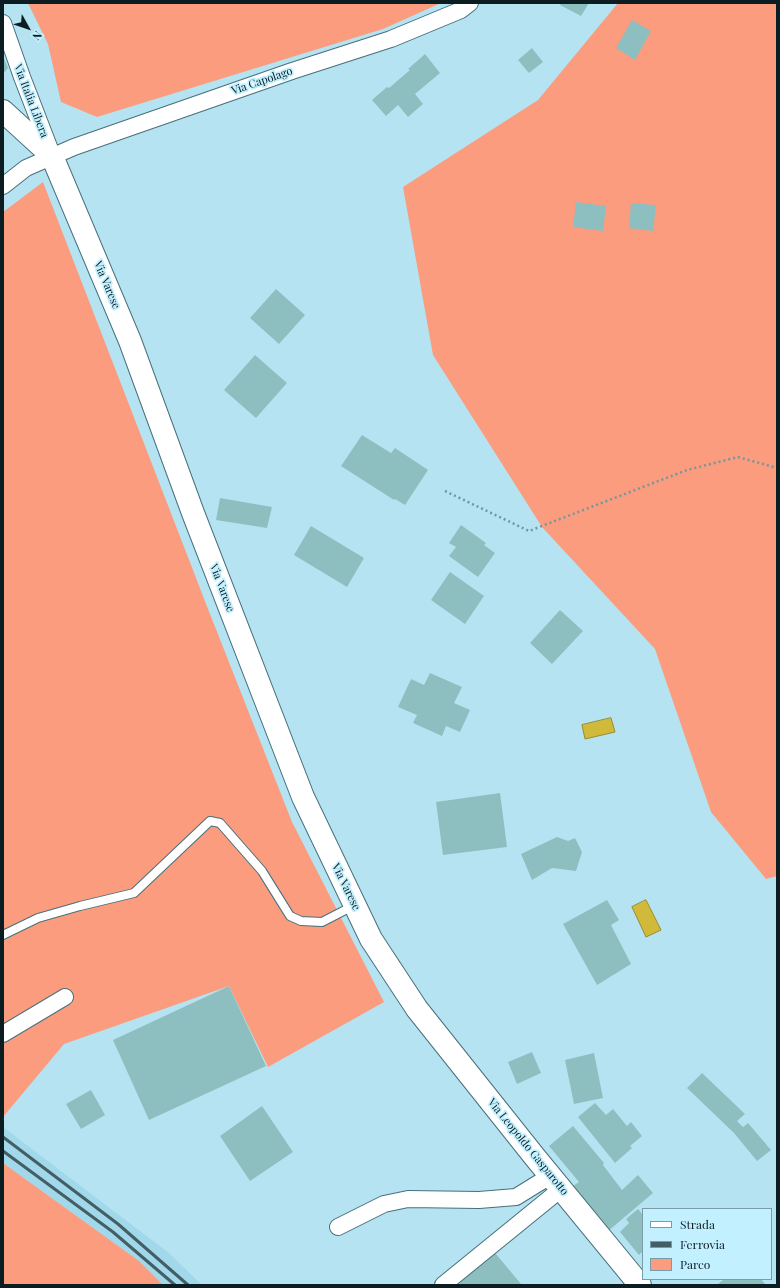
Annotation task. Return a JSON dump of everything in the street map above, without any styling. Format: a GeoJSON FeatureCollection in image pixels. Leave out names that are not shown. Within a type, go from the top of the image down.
{"type":"FeatureCollection","features":[{"type":"Feature","properties":{"kind":"main road"},"geometry":{"type":"LineString","coordinates":[[3,111],[52,156]]}},
{"type":"Feature","properties":{"kind":"main road","name":"Via Varese"},"geometry":{"type":"LineString","coordinates":[[52,156],[130,341],[190,506],[303,797],[371,939],[417,1009]]}},
{"type":"Feature","properties":{"kind":"main road","name":"Via Leopoldo Gasparotto"},"geometry":{"type":"LineString","coordinates":[[417,1009],[556,1183],[640,1285]]}},
{"type":"Feature","properties":{"kind":"street","name":"Via Capolago"},"geometry":{"type":"LineString","coordinates":[[3,186],[26,168],[74,147],[284,73],[391,39],[461,10],[470,3]]}},
{"type":"Feature","properties":{"kind":"street","name":"Via Italia Libera"},"geometry":{"type":"LineString","coordinates":[[3,23],[52,156]]}},
{"type":"Feature","properties":{"kind":"street"},"geometry":{"type":"LineString","coordinates":[[3,1034],[65,997]]}},
{"type":"Feature","properties":{"kind":"street"},"geometry":{"type":"LineString","coordinates":[[338,1227],[384,1204],[408,1199],[479,1200],[516,1197],[556,1183]]}},
{"type":"Feature","properties":{"kind":"street"},"geometry":{"type":"LineString","coordinates":[[443,1285],[556,1183]]}},
{"type":"Feature","properties":{"kind":"lane"},"geometry":{"type":"LineString","coordinates":[[3,935],[38,918],[134,893],[210,821],[220,823],[262,871],[290,916],[301,921],[322,922],[355,905]]}},
{"type":"Feature","properties":{"kind":"path"},"geometry":{"type":"LineString","coordinates":[[445,490],[529,530],[687,470],[738,457],[777,468]]}},
{"type":"Feature","properties":{"kind":"shaded area"},"geometry":{"type":"Polygon","coordinates":[[[611,718],[615,732],[585,739],[582,725],[611,718]]]}},
{"type":"Feature","properties":{"kind":"shaded area"},"geometry":{"type":"Polygon","coordinates":[[[646,900],[661,930],[646,937],[632,907],[646,900]]]}},
{"type":"Feature","properties":{"kind":"shaded area"},"geometry":{"type":"Polygon","coordinates":[[[3,1127],[169,1253],[202,1285],[163,1285],[139,1261],[3,1163],[3,1127]]]}},
{"type":"Feature","properties":{"kind":"green space"},"geometry":{"type":"Polygon","coordinates":[[[28,3],[441,3],[383,29],[97,117],[61,102],[48,44],[28,3]]]}},
{"type":"Feature","properties":{"kind":"green space"},"geometry":{"type":"Polygon","coordinates":[[[618,3],[777,3],[777,876],[766,879],[711,812],[655,649],[542,527],[433,355],[403,187],[538,100],[618,3]]]}},
{"type":"Feature","properties":{"kind":"green space"},"geometry":{"type":"Polygon","coordinates":[[[43,182],[292,822],[384,1002],[268,1067],[229,986],[64,1044],[3,1117],[3,212],[43,182]]]}},
{"type":"Feature","properties":{"kind":"green space"},"geometry":{"type":"Polygon","coordinates":[[[3,1163],[139,1261],[163,1285],[3,1285],[3,1163]]]}},
{"type":"Feature","properties":{"kind":"building"},"geometry":{"type":"Polygon","coordinates":[[[561,3],[589,3],[581,16],[560,5],[561,3]]]}},
{"type":"Feature","properties":{"kind":"building"},"geometry":{"type":"Polygon","coordinates":[[[632,20],[651,31],[635,60],[616,48],[632,20]]]}},
{"type":"Feature","properties":{"kind":"building"},"geometry":{"type":"Polygon","coordinates":[[[532,48],[543,62],[529,73],[518,60],[532,48]]]}},
{"type":"Feature","properties":{"kind":"building"},"geometry":{"type":"Polygon","coordinates":[[[425,54],[440,73],[415,94],[423,104],[408,117],[398,105],[386,116],[372,100],[410,70],[408,69],[425,54]]]}},
{"type":"Feature","properties":{"kind":"building"},"geometry":{"type":"Polygon","coordinates":[[[3,56],[8,68],[3,74],[3,56]]]}},
{"type":"Feature","properties":{"kind":"building"},"geometry":{"type":"Polygon","coordinates":[[[576,202],[606,206],[603,231],[573,227],[576,202]]]}},
{"type":"Feature","properties":{"kind":"building"},"geometry":{"type":"Polygon","coordinates":[[[631,203],[656,205],[653,231],[629,228],[631,203]]]}},
{"type":"Feature","properties":{"kind":"building"},"geometry":{"type":"Polygon","coordinates":[[[276,289],[305,315],[279,344],[250,318],[276,289]]]}},
{"type":"Feature","properties":{"kind":"building"},"geometry":{"type":"Polygon","coordinates":[[[255,355],[287,383],[256,418],[224,390],[255,355]]]}},
{"type":"Feature","properties":{"kind":"building"},"geometry":{"type":"Polygon","coordinates":[[[362,435],[391,453],[395,448],[428,470],[405,505],[395,499],[394,500],[341,466],[362,435]]]}},
{"type":"Feature","properties":{"kind":"building"},"geometry":{"type":"Polygon","coordinates":[[[220,498],[272,507],[267,528],[216,520],[220,498]]]}},
{"type":"Feature","properties":{"kind":"building"},"geometry":{"type":"Polygon","coordinates":[[[461,525],[486,543],[484,545],[495,553],[478,577],[449,556],[456,547],[449,543],[461,525]]]}},
{"type":"Feature","properties":{"kind":"building"},"geometry":{"type":"Polygon","coordinates":[[[311,526],[364,558],[347,587],[294,555],[311,526]]]}},
{"type":"Feature","properties":{"kind":"building"},"geometry":{"type":"Polygon","coordinates":[[[450,572],[484,596],[465,624],[431,600],[450,572]]]}},
{"type":"Feature","properties":{"kind":"building"},"geometry":{"type":"Polygon","coordinates":[[[560,610],[583,631],[552,664],[530,643],[560,610]]]}},
{"type":"Feature","properties":{"kind":"building"},"geometry":{"type":"Polygon","coordinates":[[[430,673],[462,687],[454,703],[470,710],[460,732],[446,726],[442,736],[413,723],[417,715],[398,707],[411,679],[424,685],[430,673]]]}},
{"type":"Feature","properties":{"kind":"building"},"geometry":{"type":"Polygon","coordinates":[[[500,793],[507,847],[443,855],[436,802],[500,793]]]}},
{"type":"Feature","properties":{"kind":"building"},"geometry":{"type":"Polygon","coordinates":[[[557,837],[568,841],[575,838],[582,852],[576,871],[552,868],[532,880],[521,854],[557,837]]]}},
{"type":"Feature","properties":{"kind":"building"},"geometry":{"type":"Polygon","coordinates":[[[607,900],[619,920],[611,925],[631,964],[597,985],[563,924],[607,900]]]}},
{"type":"Feature","properties":{"kind":"building"},"geometry":{"type":"Polygon","coordinates":[[[229,986],[266,1066],[149,1120],[113,1040],[229,986]]]}},
{"type":"Feature","properties":{"kind":"building"},"geometry":{"type":"Polygon","coordinates":[[[532,1052],[541,1073],[517,1084],[508,1062],[532,1052]]]}},
{"type":"Feature","properties":{"kind":"building"},"geometry":{"type":"Polygon","coordinates":[[[594,1053],[603,1098],[574,1104],[565,1060],[594,1053]]]}},
{"type":"Feature","properties":{"kind":"building"},"geometry":{"type":"Polygon","coordinates":[[[702,1073],[745,1114],[737,1121],[743,1127],[748,1123],[771,1150],[757,1161],[734,1133],[687,1088],[702,1073]]]}},
{"type":"Feature","properties":{"kind":"building"},"geometry":{"type":"Polygon","coordinates":[[[91,1090],[105,1115],[81,1129],[66,1104],[91,1090]]]}},
{"type":"Feature","properties":{"kind":"building"},"geometry":{"type":"Polygon","coordinates":[[[595,1103],[606,1115],[613,1109],[627,1126],[631,1122],[642,1136],[630,1146],[632,1148],[615,1163],[578,1117],[595,1103]]]}},
{"type":"Feature","properties":{"kind":"building"},"geometry":{"type":"Polygon","coordinates":[[[262,1106],[293,1152],[250,1181],[220,1136],[262,1106]]]}},
{"type":"Feature","properties":{"kind":"building"},"geometry":{"type":"Polygon","coordinates":[[[573,1126],[604,1163],[603,1165],[622,1190],[638,1175],[653,1193],[607,1232],[570,1188],[579,1182],[549,1146],[573,1126]]]}},
{"type":"Feature","properties":{"kind":"building"},"geometry":{"type":"Polygon","coordinates":[[[638,1209],[642,1214],[642,1252],[639,1255],[620,1232],[629,1223],[626,1219],[638,1209]]]}},
{"type":"Feature","properties":{"kind":"building"},"geometry":{"type":"Polygon","coordinates":[[[491,1248],[521,1284],[461,1285],[456,1278],[491,1248]]]}},
{"type":"Feature","properties":{"kind":"building"},"geometry":{"type":"Polygon","coordinates":[[[723,1280],[762,1280],[766,1285],[717,1285],[723,1280]]]}},
{"type":"Feature","properties":{"kind":"railway"},"geometry":{"type":"LineString","coordinates":[[3,1137],[118,1224],[188,1285]]}},
{"type":"Feature","properties":{"kind":"railway"},"geometry":{"type":"LineString","coordinates":[[3,1151],[113,1232],[175,1285]]}}]}
